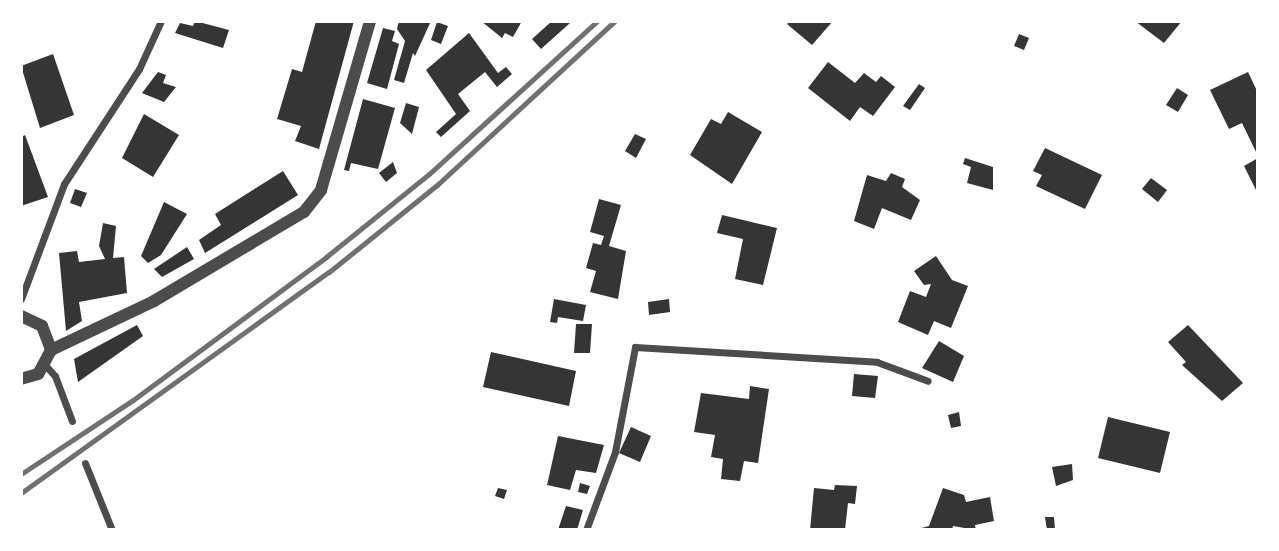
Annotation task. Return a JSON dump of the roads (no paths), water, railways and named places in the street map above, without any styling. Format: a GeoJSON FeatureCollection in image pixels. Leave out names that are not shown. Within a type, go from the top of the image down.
{"type":"FeatureCollection","features":[{"type":"Feature","properties":{"kind":"street"},"geometry":{"type":"LineString","coordinates":[[21,299],[64,184],[139,69],[161,21]]}},
{"type":"Feature","properties":{"kind":"street"},"geometry":{"type":"LineString","coordinates":[[51,350],[154,301],[303,212],[321,191],[370,21]]}},
{"type":"Feature","properties":{"kind":"street"},"geometry":{"type":"LineString","coordinates":[[21,316],[42,326],[51,350],[46,366],[21,379]]}},
{"type":"Feature","properties":{"kind":"street"},"geometry":{"type":"LineString","coordinates":[[586,530],[615,452],[635,347],[877,362],[928,381]]}},
{"type":"Feature","properties":{"kind":"street"},"geometry":{"type":"LineString","coordinates":[[46,366],[55,376],[72,421]]}},
{"type":"Feature","properties":{"kind":"street"},"geometry":{"type":"LineString","coordinates":[[85,463],[112,530]]}},
{"type":"Feature","properties":{"kind":"railway"},"geometry":{"type":"LineString","coordinates":[[21,474],[133,400],[326,257],[429,174],[597,21]]}},
{"type":"Feature","properties":{"kind":"railway"},"geometry":{"type":"LineString","coordinates":[[21,493],[329,272],[437,185],[615,21]]}}]}
